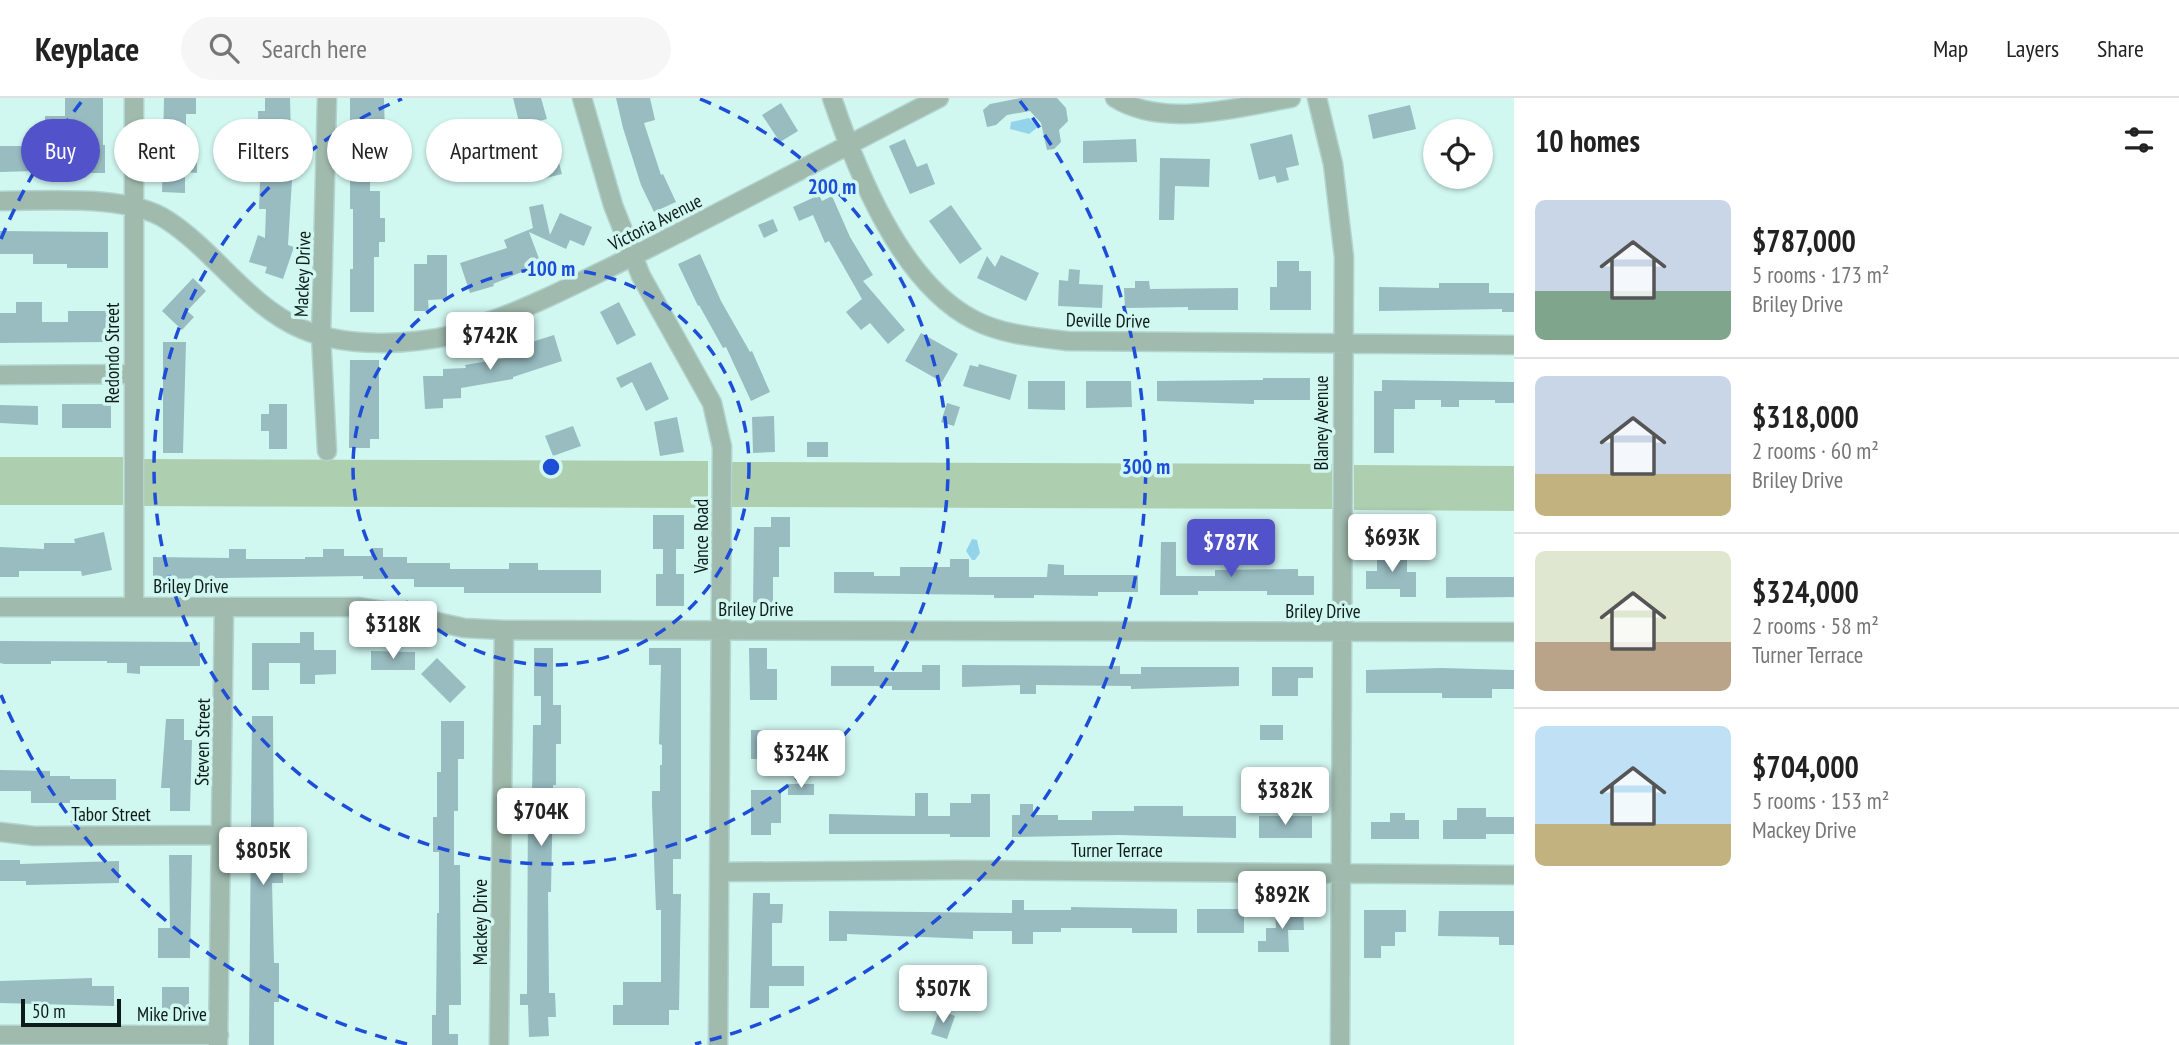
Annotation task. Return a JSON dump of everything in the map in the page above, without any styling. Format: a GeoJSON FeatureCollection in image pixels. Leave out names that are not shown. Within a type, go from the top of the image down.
{"type":"FeatureCollection","features":[{"type":"Feature","properties":{"kind":"street","name":"Redondo Street"},"geometry":{"type":"LineString","coordinates":[[134,98],[134,607]]}},
{"type":"Feature","properties":{"kind":"street","name":"Mackey Drive"},"geometry":{"type":"LineString","coordinates":[[327,98],[321,335],[327,451]]}},
{"type":"Feature","properties":{"kind":"street","name":"Vance Road"},"geometry":{"type":"LineString","coordinates":[[582,98],[613,205],[641,276],[712,403],[722,447],[718,1045]]}},
{"type":"Feature","properties":{"kind":"street","name":"Deville Drive"},"geometry":{"type":"LineString","coordinates":[[832,98],[848,145],[879,213],[933,291],[975,320],[1022,336],[1068,341],[1514,345]]}},
{"type":"Feature","properties":{"kind":"street","name":"Victoria Avenue"},"geometry":{"type":"LineString","coordinates":[[0,201],[110,202],[134,207],[165,218],[267,309],[304,331],[340,340],[415,342],[457,334],[527,308],[772,187],[939,98]]}},
{"type":"Feature","properties":{"kind":"street"},"geometry":{"type":"LineString","coordinates":[[1115,98],[1138,109],[1157,113],[1208,113],[1292,98]]}},
{"type":"Feature","properties":{"kind":"street","name":"Blaney Avenue"},"geometry":{"type":"LineString","coordinates":[[1317,98],[1333,164],[1344,257],[1340,1045]]}},
{"type":"Feature","properties":{"kind":"street"},"geometry":{"type":"LineString","coordinates":[[0,375],[133,374]]}},
{"type":"Feature","properties":{"kind":"street","name":"Briley Drive"},"geometry":{"type":"LineString","coordinates":[[0,607],[359,607],[397,612],[464,628],[504,630],[1514,632]]}},
{"type":"Feature","properties":{"kind":"street","name":"Steven Street"},"geometry":{"type":"LineString","coordinates":[[218,1040],[224,607]]}},
{"type":"Feature","properties":{"kind":"street","name":"Mackey Drive"},"geometry":{"type":"LineString","coordinates":[[499,1045],[504,630]]}},
{"type":"Feature","properties":{"kind":"street","name":"Tabor Street"},"geometry":{"type":"LineString","coordinates":[[0,832],[34,836],[222,835]]}},
{"type":"Feature","properties":{"kind":"street","name":"Turner Terrace"},"geometry":{"type":"LineString","coordinates":[[719,872],[959,870],[1514,875]]}},
{"type":"Feature","properties":{"kind":"street","name":"Mike Drive"},"geometry":{"type":"LineString","coordinates":[[0,1035],[218,1040]]}},
{"type":"Feature","properties":{"kind":"green space"},"geometry":{"type":"Polygon","coordinates":[[[0,457],[123,457],[123,505],[0,505],[0,457]]]}},
{"type":"Feature","properties":{"kind":"green space"},"geometry":{"type":"Polygon","coordinates":[[[142,459],[708,461],[708,508],[142,506],[142,459]]]}},
{"type":"Feature","properties":{"kind":"green space"},"geometry":{"type":"Polygon","coordinates":[[[731,462],[1332,464],[1332,509],[730,507],[731,462]]]}},
{"type":"Feature","properties":{"kind":"green space"},"geometry":{"type":"Polygon","coordinates":[[[1354,465],[1514,466],[1514,511],[1354,510],[1354,465]]]}},
{"type":"Feature","properties":{"kind":"water"},"geometry":{"type":"Polygon","coordinates":[[[1029,118],[1038,127],[1029,134],[1010,129],[1011,122],[1029,118]]]}},
{"type":"Feature","properties":{"kind":"water"},"geometry":{"type":"Polygon","coordinates":[[[972,539],[977,540],[980,553],[975,560],[972,560],[966,551],[972,539]]]}},
{"type":"Feature","properties":{"kind":"building"},"geometry":{"type":"Polygon","coordinates":[[[65,98],[103,98],[105,173],[100,173],[100,119],[45,119],[45,116],[65,116],[65,98]]]}},
{"type":"Feature","properties":{"kind":"building"},"geometry":{"type":"Polygon","coordinates":[[[164,98],[196,98],[196,114],[186,114],[186,119],[164,119],[164,98]]]}},
{"type":"Feature","properties":{"kind":"building"},"geometry":{"type":"Polygon","coordinates":[[[265,98],[290,98],[291,119],[258,119],[258,111],[265,111],[265,98]]]}},
{"type":"Feature","properties":{"kind":"building"},"geometry":{"type":"Polygon","coordinates":[[[350,98],[384,98],[385,119],[350,119],[350,98]]]}},
{"type":"Feature","properties":{"kind":"building"},"geometry":{"type":"Polygon","coordinates":[[[513,98],[541,98],[547,119],[518,119],[513,98]]]}},
{"type":"Feature","properties":{"kind":"building"},"geometry":{"type":"Polygon","coordinates":[[[616,98],[650,98],[655,120],[644,123],[661,175],[663,174],[676,202],[654,212],[641,185],[616,98]]]}},
{"type":"Feature","properties":{"kind":"building"},"geometry":{"type":"Polygon","coordinates":[[[1021,98],[1057,98],[1066,108],[1068,121],[1059,130],[1061,142],[1054,149],[1047,150],[1041,123],[1030,111],[1007,115],[996,125],[987,127],[983,110],[990,104],[1021,98]]]}},
{"type":"Feature","properties":{"kind":"building"},"geometry":{"type":"Polygon","coordinates":[[[781,103],[798,131],[780,142],[762,115],[781,103]]]}},
{"type":"Feature","properties":{"kind":"building"},"geometry":{"type":"Polygon","coordinates":[[[1410,105],[1416,129],[1373,139],[1368,115],[1410,105]]]}},
{"type":"Feature","properties":{"kind":"building"},"geometry":{"type":"Polygon","coordinates":[[[1292,134],[1299,165],[1286,168],[1289,180],[1277,183],[1275,176],[1259,180],[1250,144],[1292,134]]]}},
{"type":"Feature","properties":{"kind":"building"},"geometry":{"type":"Polygon","coordinates":[[[905,139],[917,167],[927,163],[935,184],[910,194],[889,146],[905,139]]]}},
{"type":"Feature","properties":{"kind":"building"},"geometry":{"type":"Polygon","coordinates":[[[1136,139],[1137,162],[1083,163],[1083,141],[1136,139]]]}},
{"type":"Feature","properties":{"kind":"building"},"geometry":{"type":"Polygon","coordinates":[[[0,146],[21,146],[21,171],[0,172],[0,146]]]}},
{"type":"Feature","properties":{"kind":"building"},"geometry":{"type":"Polygon","coordinates":[[[1160,158],[1210,159],[1209,187],[1175,186],[1174,220],[1159,220],[1160,158]]]}},
{"type":"Feature","properties":{"kind":"building"},"geometry":{"type":"Polygon","coordinates":[[[162,182],[185,182],[185,193],[162,192],[162,182]]]}},
{"type":"Feature","properties":{"kind":"building"},"geometry":{"type":"Polygon","coordinates":[[[260,182],[292,182],[288,245],[294,247],[283,279],[265,273],[267,267],[249,262],[258,235],[265,238],[266,209],[259,209],[260,182]]]}},
{"type":"Feature","properties":{"kind":"building"},"geometry":{"type":"Polygon","coordinates":[[[350,182],[370,182],[370,191],[380,191],[380,218],[385,218],[385,242],[379,242],[379,257],[374,257],[374,312],[350,312],[353,209],[350,209],[350,182]]]}},
{"type":"Feature","properties":{"kind":"building"},"geometry":{"type":"Polygon","coordinates":[[[819,195],[822,201],[832,196],[850,237],[873,275],[863,281],[905,330],[888,344],[870,323],[861,330],[846,312],[862,299],[829,241],[825,243],[813,215],[799,221],[793,207],[819,195]]]}},
{"type":"Feature","properties":{"kind":"building"},"geometry":{"type":"Polygon","coordinates":[[[543,204],[550,235],[560,213],[592,227],[584,246],[570,240],[566,249],[529,232],[541,264],[493,284],[494,286],[470,293],[460,263],[507,248],[504,240],[533,228],[529,207],[543,204]]]}},
{"type":"Feature","properties":{"kind":"building"},"geometry":{"type":"Polygon","coordinates":[[[951,205],[982,249],[960,264],[929,221],[951,205]]]}},
{"type":"Feature","properties":{"kind":"building"},"geometry":{"type":"Polygon","coordinates":[[[773,219],[778,231],[764,238],[758,225],[773,219]]]}},
{"type":"Feature","properties":{"kind":"building"},"geometry":{"type":"Polygon","coordinates":[[[0,231],[108,232],[108,268],[67,268],[67,264],[33,264],[33,254],[0,254],[0,231]]]}},
{"type":"Feature","properties":{"kind":"building"},"geometry":{"type":"Polygon","coordinates":[[[700,254],[721,301],[750,352],[752,351],[770,392],[751,401],[726,347],[723,348],[698,306],[678,264],[700,254]]]}},
{"type":"Feature","properties":{"kind":"building"},"geometry":{"type":"Polygon","coordinates":[[[427,255],[447,255],[447,299],[428,300],[429,311],[414,311],[414,264],[427,264],[427,255]]]}},
{"type":"Feature","properties":{"kind":"building"},"geometry":{"type":"Polygon","coordinates":[[[1001,255],[1039,273],[1026,301],[977,278],[987,256],[995,267],[1001,255]]]}},
{"type":"Feature","properties":{"kind":"building"},"geometry":{"type":"Polygon","coordinates":[[[1277,261],[1299,261],[1299,271],[1311,271],[1311,310],[1270,310],[1270,287],[1277,287],[1277,261]]]}},
{"type":"Feature","properties":{"kind":"building"},"geometry":{"type":"Polygon","coordinates":[[[1069,269],[1080,270],[1079,284],[1103,285],[1102,308],[1058,306],[1059,280],[1068,281],[1069,269]]]}},
{"type":"Feature","properties":{"kind":"building"},"geometry":{"type":"Polygon","coordinates":[[[193,278],[206,291],[187,311],[194,317],[182,330],[162,311],[193,278]]]}},
{"type":"Feature","properties":{"kind":"building"},"geometry":{"type":"Polygon","coordinates":[[[1135,281],[1149,281],[1150,289],[1238,288],[1238,310],[1188,310],[1188,307],[1125,308],[1124,288],[1135,288],[1135,281]]]}},
{"type":"Feature","properties":{"kind":"building"},"geometry":{"type":"Polygon","coordinates":[[[1439,283],[1489,283],[1489,293],[1514,293],[1514,312],[1502,312],[1502,309],[1379,311],[1379,287],[1439,288],[1439,283]]]}},
{"type":"Feature","properties":{"kind":"building"},"geometry":{"type":"Polygon","coordinates":[[[16,302],[42,302],[42,322],[68,322],[68,311],[107,311],[107,342],[0,343],[0,313],[16,313],[16,302]]]}},
{"type":"Feature","properties":{"kind":"building"},"geometry":{"type":"Polygon","coordinates":[[[619,302],[636,335],[617,345],[600,312],[619,302]]]}},
{"type":"Feature","properties":{"kind":"building"},"geometry":{"type":"Polygon","coordinates":[[[921,333],[958,354],[942,382],[905,361],[921,333]]]}},
{"type":"Feature","properties":{"kind":"building"},"geometry":{"type":"Polygon","coordinates":[[[554,335],[562,361],[513,379],[461,388],[461,398],[443,399],[443,408],[425,409],[423,376],[443,376],[443,369],[466,368],[465,365],[518,356],[516,347],[554,335]]]}},
{"type":"Feature","properties":{"kind":"building"},"geometry":{"type":"Polygon","coordinates":[[[163,342],[186,342],[183,453],[163,453],[163,342]]]}},
{"type":"Feature","properties":{"kind":"building"},"geometry":{"type":"Polygon","coordinates":[[[350,360],[379,360],[379,439],[370,439],[370,448],[349,448],[350,360]]]}},
{"type":"Feature","properties":{"kind":"building"},"geometry":{"type":"Polygon","coordinates":[[[651,362],[669,399],[646,411],[632,382],[621,388],[616,378],[651,362]]]}},
{"type":"Feature","properties":{"kind":"building"},"geometry":{"type":"Polygon","coordinates":[[[979,364],[1017,375],[1010,400],[963,386],[970,365],[978,367],[979,364]]]}},
{"type":"Feature","properties":{"kind":"building"},"geometry":{"type":"Polygon","coordinates":[[[1310,378],[1310,400],[1254,400],[1254,404],[1157,401],[1157,381],[1310,378]]]}},
{"type":"Feature","properties":{"kind":"building"},"geometry":{"type":"Polygon","coordinates":[[[1382,380],[1514,382],[1514,403],[1459,400],[1459,407],[1441,407],[1441,400],[1415,400],[1415,409],[1394,409],[1394,453],[1374,453],[1374,391],[1382,391],[1382,380]]]}},
{"type":"Feature","properties":{"kind":"building"},"geometry":{"type":"Polygon","coordinates":[[[1028,381],[1065,381],[1065,410],[1028,409],[1028,381]]]}},
{"type":"Feature","properties":{"kind":"building"},"geometry":{"type":"Polygon","coordinates":[[[1086,381],[1131,381],[1132,407],[1086,408],[1086,381]]]}},
{"type":"Feature","properties":{"kind":"building"},"geometry":{"type":"Polygon","coordinates":[[[947,403],[960,407],[954,426],[941,422],[947,403]]]}},
{"type":"Feature","properties":{"kind":"building"},"geometry":{"type":"Polygon","coordinates":[[[62,404],[111,404],[111,428],[62,428],[62,404]]]}},
{"type":"Feature","properties":{"kind":"building"},"geometry":{"type":"Polygon","coordinates":[[[269,404],[287,404],[287,449],[269,449],[269,431],[261,431],[261,414],[269,414],[269,404]]]}},
{"type":"Feature","properties":{"kind":"building"},"geometry":{"type":"Polygon","coordinates":[[[0,405],[38,406],[38,425],[0,423],[0,405]]]}},
{"type":"Feature","properties":{"kind":"building"},"geometry":{"type":"Polygon","coordinates":[[[774,416],[775,452],[753,453],[752,417],[774,416]]]}},
{"type":"Feature","properties":{"kind":"building"},"geometry":{"type":"Polygon","coordinates":[[[677,417],[684,452],[660,456],[654,422],[677,417]]]}},
{"type":"Feature","properties":{"kind":"building"},"geometry":{"type":"Polygon","coordinates":[[[573,426],[581,446],[553,456],[545,436],[573,426]]]}},
{"type":"Feature","properties":{"kind":"building"},"geometry":{"type":"Polygon","coordinates":[[[807,442],[828,442],[828,457],[807,457],[807,442]]]}},
{"type":"Feature","properties":{"kind":"building"},"geometry":{"type":"Polygon","coordinates":[[[653,515],[684,515],[684,549],[676,549],[676,574],[684,574],[684,606],[656,606],[656,574],[663,574],[663,549],[653,549],[653,515]]]}},
{"type":"Feature","properties":{"kind":"building"},"geometry":{"type":"Polygon","coordinates":[[[771,517],[790,517],[790,547],[779,547],[779,577],[773,577],[773,606],[753,606],[754,527],[771,527],[771,517]]]}},
{"type":"Feature","properties":{"kind":"building"},"geometry":{"type":"Polygon","coordinates":[[[104,532],[112,570],[82,576],[81,571],[19,571],[19,577],[0,577],[0,547],[44,549],[44,543],[75,543],[74,539],[104,532]]]}},
{"type":"Feature","properties":{"kind":"building"},"geometry":{"type":"Polygon","coordinates":[[[1161,542],[1176,542],[1176,576],[1215,576],[1215,570],[1298,569],[1298,576],[1314,576],[1314,595],[1267,595],[1267,591],[1198,591],[1198,595],[1160,595],[1161,542]]]}},
{"type":"Feature","properties":{"kind":"building"},"geometry":{"type":"Polygon","coordinates":[[[371,548],[383,548],[383,557],[407,557],[407,563],[450,563],[450,569],[509,569],[509,563],[538,563],[538,570],[601,570],[601,593],[464,593],[464,587],[414,587],[414,579],[363,579],[363,576],[153,579],[153,557],[229,558],[229,549],[246,549],[246,559],[305,559],[323,557],[323,549],[344,549],[344,556],[371,556],[371,548]]]}},
{"type":"Feature","properties":{"kind":"building"},"geometry":{"type":"Polygon","coordinates":[[[1377,549],[1397,549],[1397,560],[1407,560],[1407,572],[1416,572],[1416,597],[1400,597],[1400,589],[1366,589],[1366,571],[1377,571],[1377,549]]]}},
{"type":"Feature","properties":{"kind":"building"},"geometry":{"type":"Polygon","coordinates":[[[950,559],[969,559],[969,577],[1047,577],[1048,564],[1064,565],[1064,575],[1138,575],[1138,592],[1098,592],[1098,596],[1034,595],[1034,598],[834,593],[834,572],[874,572],[874,576],[900,576],[900,567],[950,567],[950,559]]]}},
{"type":"Feature","properties":{"kind":"building"},"geometry":{"type":"Polygon","coordinates":[[[1446,577],[1514,577],[1514,597],[1446,598],[1446,577]]]}},
{"type":"Feature","properties":{"kind":"building"},"geometry":{"type":"Polygon","coordinates":[[[300,632],[314,632],[314,650],[336,650],[336,674],[315,675],[315,684],[300,684],[300,663],[269,663],[269,690],[252,690],[252,643],[300,643],[300,632]]]}},
{"type":"Feature","properties":{"kind":"building"},"geometry":{"type":"Polygon","coordinates":[[[0,641],[200,642],[200,666],[140,666],[140,674],[127,673],[127,663],[107,661],[4,664],[0,663],[0,641]]]}},
{"type":"Feature","properties":{"kind":"building"},"geometry":{"type":"Polygon","coordinates":[[[534,648],[553,648],[553,705],[561,705],[561,744],[556,744],[551,892],[548,892],[549,993],[555,993],[556,1017],[548,1017],[549,1036],[529,1037],[528,1005],[520,1005],[520,994],[527,994],[528,800],[532,800],[533,725],[541,725],[541,696],[534,696],[534,648]]]}},
{"type":"Feature","properties":{"kind":"building"},"geometry":{"type":"Polygon","coordinates":[[[649,648],[681,648],[681,859],[673,859],[673,894],[681,894],[679,1010],[669,1010],[669,1025],[613,1025],[613,1005],[623,1005],[623,982],[661,982],[661,910],[656,910],[652,791],[660,791],[662,765],[662,745],[659,744],[661,665],[649,665],[649,648]]]}},
{"type":"Feature","properties":{"kind":"building"},"geometry":{"type":"Polygon","coordinates":[[[749,648],[767,648],[767,669],[777,669],[777,700],[750,700],[749,648]]]}},
{"type":"Feature","properties":{"kind":"building"},"geometry":{"type":"Polygon","coordinates":[[[371,651],[415,652],[415,670],[371,670],[371,651]]]}},
{"type":"Feature","properties":{"kind":"building"},"geometry":{"type":"Polygon","coordinates":[[[437,658],[466,687],[450,703],[421,674],[437,658]]]}},
{"type":"Feature","properties":{"kind":"building"},"geometry":{"type":"Polygon","coordinates":[[[922,665],[940,665],[940,690],[892,690],[892,686],[831,686],[831,666],[874,666],[874,672],[922,672],[922,665]]]}},
{"type":"Feature","properties":{"kind":"building"},"geometry":{"type":"Polygon","coordinates":[[[962,665],[1120,666],[1120,674],[1141,674],[1141,667],[1239,667],[1239,686],[1131,689],[1131,686],[1036,685],[1036,694],[1020,694],[1020,685],[962,687],[962,665]]]}},
{"type":"Feature","properties":{"kind":"building"},"geometry":{"type":"Polygon","coordinates":[[[1272,667],[1313,667],[1313,678],[1298,678],[1298,696],[1272,696],[1272,667]]]}},
{"type":"Feature","properties":{"kind":"building"},"geometry":{"type":"Polygon","coordinates":[[[1366,670],[1514,670],[1514,689],[1492,689],[1492,698],[1442,698],[1442,693],[1366,693],[1366,670]]]}},
{"type":"Feature","properties":{"kind":"building"},"geometry":{"type":"Polygon","coordinates":[[[252,716],[273,716],[274,865],[283,865],[283,883],[272,883],[274,963],[279,963],[279,1002],[274,1002],[274,1045],[249,1045],[252,716]]]}},
{"type":"Feature","properties":{"kind":"building"},"geometry":{"type":"Polygon","coordinates":[[[166,719],[184,719],[184,740],[192,740],[190,811],[170,811],[170,788],[161,788],[166,719]]]}},
{"type":"Feature","properties":{"kind":"building"},"geometry":{"type":"Polygon","coordinates":[[[441,721],[464,721],[464,759],[458,759],[458,811],[454,811],[454,865],[460,865],[461,1005],[449,1005],[449,1034],[458,1034],[458,1045],[432,1045],[432,1015],[436,1015],[439,913],[439,852],[433,852],[433,817],[437,817],[437,772],[441,772],[441,721]]]}},
{"type":"Feature","properties":{"kind":"building"},"geometry":{"type":"Polygon","coordinates":[[[1260,725],[1283,725],[1283,740],[1260,740],[1260,725]]]}},
{"type":"Feature","properties":{"kind":"building"},"geometry":{"type":"Polygon","coordinates":[[[751,730],[770,730],[770,759],[751,759],[751,730]]]}},
{"type":"Feature","properties":{"kind":"building"},"geometry":{"type":"Polygon","coordinates":[[[0,770],[50,771],[50,776],[70,776],[70,779],[116,779],[116,800],[31,803],[31,791],[0,791],[0,770]]]}},
{"type":"Feature","properties":{"kind":"building"},"geometry":{"type":"Polygon","coordinates":[[[788,784],[814,784],[814,795],[788,795],[788,784]]]}},
{"type":"Feature","properties":{"kind":"building"},"geometry":{"type":"Polygon","coordinates":[[[751,790],[781,790],[781,823],[771,823],[771,835],[751,835],[751,790]]]}},
{"type":"Feature","properties":{"kind":"building"},"geometry":{"type":"Polygon","coordinates":[[[915,793],[928,793],[928,816],[950,816],[950,803],[971,803],[971,794],[990,794],[990,837],[950,837],[950,834],[829,834],[829,814],[915,816],[915,793]]]}},
{"type":"Feature","properties":{"kind":"building"},"geometry":{"type":"Polygon","coordinates":[[[1020,804],[1033,804],[1033,815],[1058,815],[1058,820],[1092,820],[1092,811],[1134,811],[1134,806],[1183,806],[1183,816],[1236,816],[1236,838],[1118,835],[1012,837],[1012,815],[1020,815],[1020,804]]]}},
{"type":"Feature","properties":{"kind":"building"},"geometry":{"type":"Polygon","coordinates":[[[1457,808],[1486,808],[1486,817],[1514,817],[1514,834],[1486,834],[1486,839],[1443,839],[1443,820],[1457,820],[1457,808]]]}},
{"type":"Feature","properties":{"kind":"building"},"geometry":{"type":"Polygon","coordinates":[[[1390,813],[1405,813],[1405,820],[1419,820],[1419,839],[1371,839],[1371,822],[1390,822],[1390,813]]]}},
{"type":"Feature","properties":{"kind":"building"},"geometry":{"type":"Polygon","coordinates":[[[1259,816],[1312,816],[1312,838],[1259,838],[1259,816]]]}},
{"type":"Feature","properties":{"kind":"building"},"geometry":{"type":"Polygon","coordinates":[[[169,855],[192,855],[190,958],[158,958],[158,928],[170,928],[169,855]]]}},
{"type":"Feature","properties":{"kind":"building"},"geometry":{"type":"Polygon","coordinates":[[[0,860],[20,860],[20,864],[119,861],[119,883],[26,885],[26,881],[0,881],[0,860]]]}},
{"type":"Feature","properties":{"kind":"building"},"geometry":{"type":"Polygon","coordinates":[[[753,893],[770,893],[770,904],[783,904],[782,923],[772,923],[772,966],[804,966],[804,986],[769,986],[769,1008],[750,1008],[753,893]]]}},
{"type":"Feature","properties":{"kind":"building"},"geometry":{"type":"Polygon","coordinates":[[[1012,900],[1024,900],[1024,910],[1071,910],[1071,907],[1177,909],[1177,933],[1132,933],[1132,928],[1061,928],[1061,932],[1033,932],[1033,944],[1012,944],[1012,931],[973,931],[973,939],[847,934],[847,941],[829,941],[829,911],[1012,913],[1012,900]]]}},
{"type":"Feature","properties":{"kind":"building"},"geometry":{"type":"Polygon","coordinates":[[[1197,909],[1244,909],[1244,933],[1197,933],[1197,909]]]}},
{"type":"Feature","properties":{"kind":"building"},"geometry":{"type":"Polygon","coordinates":[[[1303,909],[1304,930],[1288,930],[1289,952],[1258,952],[1258,941],[1266,941],[1266,928],[1276,928],[1275,910],[1303,909]]]}},
{"type":"Feature","properties":{"kind":"building"},"geometry":{"type":"Polygon","coordinates":[[[1364,910],[1406,910],[1406,932],[1395,932],[1395,946],[1381,946],[1381,958],[1364,958],[1364,910]]]}},
{"type":"Feature","properties":{"kind":"building"},"geometry":{"type":"Polygon","coordinates":[[[1439,911],[1514,911],[1514,945],[1499,945],[1499,937],[1438,936],[1439,911]]]}},
{"type":"Feature","properties":{"kind":"building"},"geometry":{"type":"Polygon","coordinates":[[[92,978],[92,986],[114,986],[114,1006],[0,1003],[0,981],[92,978]]]}},
{"type":"Feature","properties":{"kind":"building"},"geometry":{"type":"Polygon","coordinates":[[[162,987],[189,987],[189,1010],[162,1010],[162,987]]]}},
{"type":"Feature","properties":{"kind":"building"},"geometry":{"type":"Polygon","coordinates":[[[939,1010],[955,1016],[947,1039],[931,1034],[939,1010]]]}}]}
